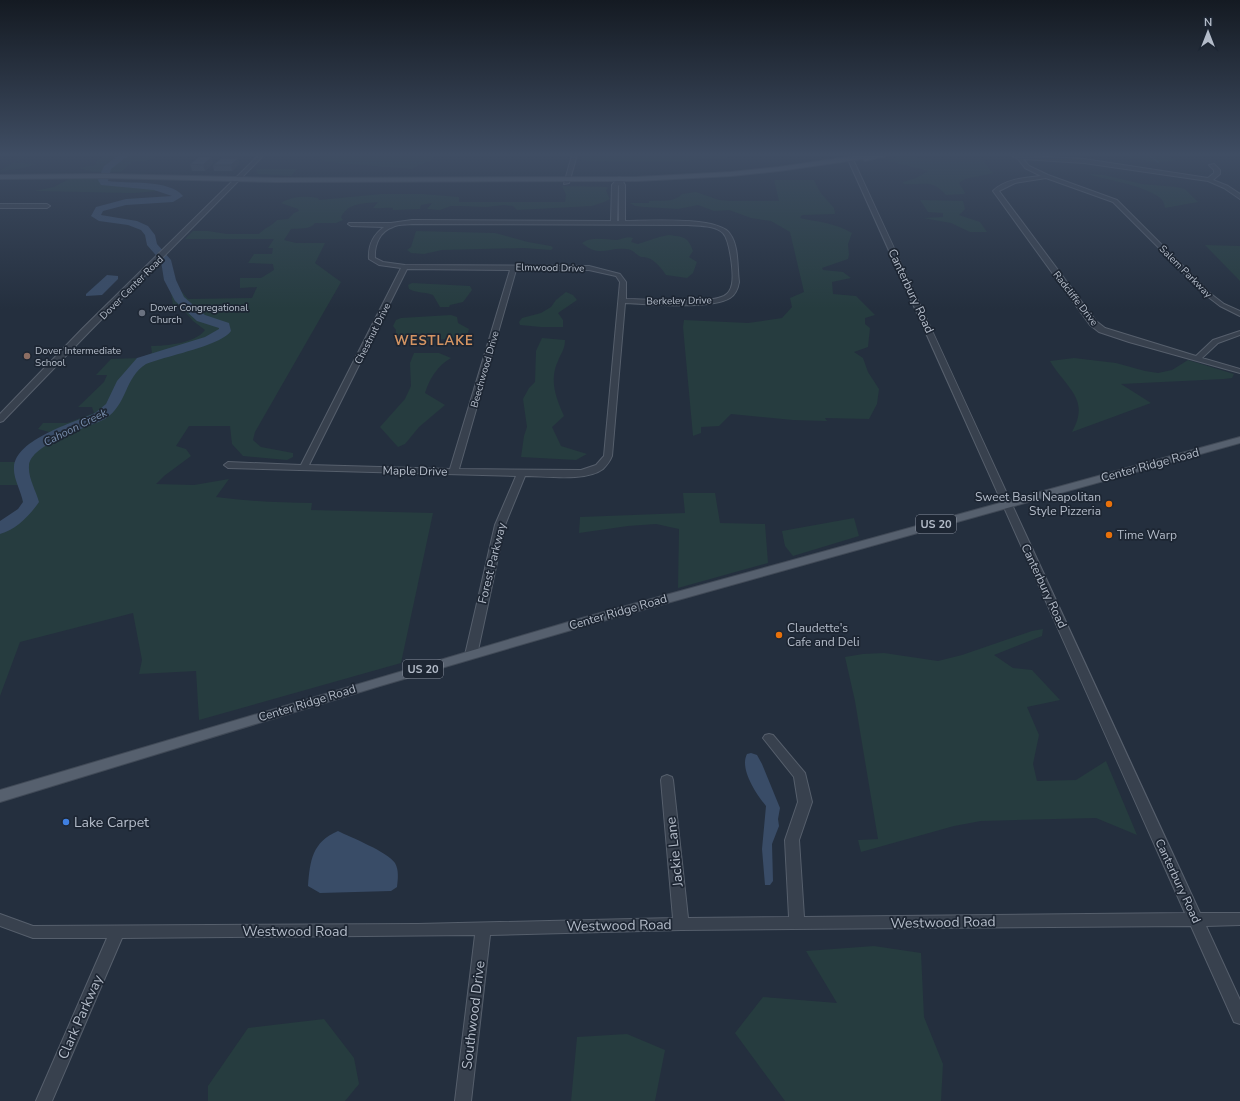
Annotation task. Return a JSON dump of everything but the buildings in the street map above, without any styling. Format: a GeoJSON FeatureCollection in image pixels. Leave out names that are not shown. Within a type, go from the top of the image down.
{"type":"FeatureCollection","features":[{"type":"Feature","properties":{"kind":"main road","name":"Center Ridge Road"},"geometry":{"type":"LineString","coordinates":[[0,796],[374,683],[1006,504],[1240,440]]}},
{"type":"Feature","properties":{"kind":"street","name":"Dover Center Road"},"geometry":{"type":"LineString","coordinates":[[0,419],[212,206]]}},
{"type":"Feature","properties":{"kind":"street"},"geometry":{"type":"LineString","coordinates":[[614,222],[615,206]]}},
{"type":"Feature","properties":{"kind":"street"},"geometry":{"type":"LineString","coordinates":[[622,206],[622,223]]}},
{"type":"Feature","properties":{"kind":"street","name":"Canterbury Road"},"geometry":{"type":"LineString","coordinates":[[872,206],[972,424],[1006,504],[1240,1017]]}},
{"type":"Feature","properties":{"kind":"street","name":"Radcliffe Drive"},"geometry":{"type":"LineString","coordinates":[[1007,206],[1093,323],[1102,330],[1240,371]]}},
{"type":"Feature","properties":{"kind":"street","name":"Salem Parkway"},"geometry":{"type":"LineString","coordinates":[[1120,206],[1208,295],[1222,305],[1240,314]]}},
{"type":"Feature","properties":{"kind":"street","name":"Berkeley Drive"},"geometry":{"type":"LineString","coordinates":[[351,224],[391,225],[412,222],[688,223],[718,227],[727,232],[730,239],[736,282],[735,288],[727,297],[709,301],[622,301]]}},
{"type":"Feature","properties":{"kind":"street"},"geometry":{"type":"LineString","coordinates":[[391,225],[379,233],[371,250],[372,259],[381,264],[405,267]]}},
{"type":"Feature","properties":{"kind":"street","name":"Elmwood Drive"},"geometry":{"type":"LineString","coordinates":[[405,267],[589,268],[618,275],[623,282],[622,301],[608,456],[605,464],[600,468]]}},
{"type":"Feature","properties":{"kind":"street","name":"Chestnut Drive"},"geometry":{"type":"LineString","coordinates":[[304,467],[405,267]]}},
{"type":"Feature","properties":{"kind":"street","name":"Beechwood Drive"},"geometry":{"type":"LineString","coordinates":[[454,471],[514,267]]}},
{"type":"Feature","properties":{"kind":"street"},"geometry":{"type":"LineString","coordinates":[[1197,359],[1209,345],[1222,338],[1240,333]]}},
{"type":"Feature","properties":{"kind":"street","name":"Maple Drive"},"geometry":{"type":"LineString","coordinates":[[228,465],[522,474],[586,473],[600,468]]}},
{"type":"Feature","properties":{"kind":"street","name":"Forest Parkway"},"geometry":{"type":"LineString","coordinates":[[472,655],[500,525],[522,474]]}},
{"type":"Feature","properties":{"kind":"street"},"geometry":{"type":"LineString","coordinates":[[769,738],[800,776],[805,802],[792,840],[797,924]]}},
{"type":"Feature","properties":{"kind":"street","name":"Jackie Lane"},"geometry":{"type":"LineString","coordinates":[[667,780],[681,924]]}},
{"type":"Feature","properties":{"kind":"street","name":"Westwood Road"},"geometry":{"type":"LineString","coordinates":[[0,920],[34,932],[117,932],[483,929],[681,924],[1240,919]]}},
{"type":"Feature","properties":{"kind":"street","name":"Southwood Drive"},"geometry":{"type":"LineString","coordinates":[[463,1101],[483,929]]}},
{"type":"Feature","properties":{"kind":"street","name":"Clark Parkway"},"geometry":{"type":"LineString","coordinates":[[44,1101],[117,932]]}},
{"type":"Feature","properties":{"kind":"green space"},"geometry":{"type":"Polygon","coordinates":[[[291,206],[351,206],[344,212],[341,217],[343,220],[336,223],[315,223],[307,228],[291,229],[284,240],[296,243],[325,243],[315,263],[341,282],[255,432],[253,440],[261,447],[293,453],[293,457],[287,460],[243,456],[232,444],[230,426],[189,426],[176,446],[186,449],[191,456],[164,476],[156,484],[194,485],[229,479],[216,497],[264,502],[312,503],[311,510],[433,513],[401,663],[199,720],[196,671],[139,674],[142,660],[133,613],[20,642],[0,696],[0,522],[23,506],[22,485],[0,485],[0,462],[16,462],[30,443],[53,433],[38,429],[43,423],[67,423],[94,413],[92,407],[78,407],[104,382],[107,375],[96,375],[111,359],[140,358],[152,353],[151,346],[180,343],[195,338],[201,334],[205,330],[193,321],[180,306],[173,305],[171,292],[182,292],[188,299],[252,298],[257,287],[240,288],[240,278],[261,278],[274,270],[273,264],[248,263],[254,254],[272,254],[273,248],[268,248],[274,239],[185,239],[193,231],[208,231],[227,234],[259,234],[277,220],[288,219],[294,213],[299,211],[298,209],[291,206]]]}},
{"type":"Feature","properties":{"kind":"green space"},"geometry":{"type":"Polygon","coordinates":[[[374,206],[421,206],[420,209],[393,210],[393,208],[373,208],[374,206]]]}},
{"type":"Feature","properties":{"kind":"green space"},"geometry":{"type":"Polygon","coordinates":[[[429,206],[450,206],[440,210],[427,209],[429,206]]]}},
{"type":"Feature","properties":{"kind":"green space"},"geometry":{"type":"Polygon","coordinates":[[[513,206],[585,206],[517,210],[513,206]]]}},
{"type":"Feature","properties":{"kind":"green space"},"geometry":{"type":"Polygon","coordinates":[[[638,206],[691,206],[678,209],[638,206]]]}},
{"type":"Feature","properties":{"kind":"green space"},"geometry":{"type":"Polygon","coordinates":[[[702,206],[833,206],[834,208],[835,214],[802,215],[800,218],[833,225],[852,233],[848,244],[848,259],[822,268],[823,270],[843,272],[851,278],[832,282],[833,294],[856,296],[875,315],[865,318],[865,324],[870,328],[868,347],[854,352],[863,358],[868,372],[879,389],[877,404],[869,419],[825,418],[827,421],[793,420],[731,414],[719,426],[701,427],[701,433],[693,436],[683,327],[684,320],[748,323],[782,318],[792,307],[790,298],[804,292],[790,232],[771,221],[751,218],[729,210],[714,211],[702,206]]]}},
{"type":"Feature","properties":{"kind":"green space"},"geometry":{"type":"Polygon","coordinates":[[[924,206],[964,206],[965,209],[959,215],[980,222],[987,232],[970,232],[951,223],[923,218],[943,217],[943,213],[928,212],[924,206]]]}},
{"type":"Feature","properties":{"kind":"green space"},"geometry":{"type":"Polygon","coordinates":[[[416,231],[495,233],[528,242],[551,246],[553,248],[551,250],[524,248],[442,250],[424,254],[411,253],[407,250],[411,247],[416,231]]]}},
{"type":"Feature","properties":{"kind":"green space"},"geometry":{"type":"Polygon","coordinates":[[[669,235],[684,238],[691,246],[693,251],[689,257],[697,262],[693,273],[687,278],[666,275],[653,261],[648,258],[640,257],[628,249],[599,251],[594,250],[582,243],[595,239],[617,240],[629,237],[633,238],[631,242],[638,244],[669,235]]]}},
{"type":"Feature","properties":{"kind":"green space"},"geometry":{"type":"Polygon","coordinates":[[[1205,245],[1240,246],[1240,281],[1205,245]]]}},
{"type":"Feature","properties":{"kind":"green space"},"geometry":{"type":"Polygon","coordinates":[[[412,283],[470,286],[472,290],[463,302],[450,305],[449,307],[440,307],[433,295],[409,289],[408,285],[412,283]]]}},
{"type":"Feature","properties":{"kind":"green space"},"geometry":{"type":"Polygon","coordinates":[[[566,292],[573,295],[577,300],[558,313],[563,320],[563,327],[520,325],[519,322],[522,318],[541,313],[551,307],[556,300],[566,292]]]}},
{"type":"Feature","properties":{"kind":"green space"},"geometry":{"type":"Polygon","coordinates":[[[451,315],[457,317],[458,323],[469,329],[467,336],[430,341],[415,338],[395,339],[394,337],[396,336],[396,330],[393,326],[396,320],[401,318],[451,315]]]}},
{"type":"Feature","properties":{"kind":"green space"},"geometry":{"type":"Polygon","coordinates":[[[542,338],[565,340],[564,348],[555,368],[554,375],[556,396],[564,416],[552,427],[561,446],[587,454],[576,460],[521,457],[527,427],[523,399],[529,388],[535,382],[536,351],[542,338]]]}},
{"type":"Feature","properties":{"kind":"green space"},"geometry":{"type":"Polygon","coordinates":[[[414,353],[439,353],[451,358],[446,361],[435,373],[429,382],[425,393],[445,405],[419,427],[405,444],[398,447],[380,427],[405,399],[411,386],[410,363],[414,353]]]}},
{"type":"Feature","properties":{"kind":"green space"},"geometry":{"type":"Polygon","coordinates":[[[1074,358],[1116,363],[1158,373],[1172,370],[1188,360],[1234,374],[1232,378],[1224,379],[1121,384],[1151,403],[1072,432],[1077,421],[1079,411],[1078,402],[1074,394],[1050,361],[1074,358]]]}},
{"type":"Feature","properties":{"kind":"green space"},"geometry":{"type":"Polygon","coordinates":[[[683,493],[715,493],[720,523],[765,524],[768,563],[678,588],[679,529],[656,524],[628,526],[579,533],[580,517],[685,513],[683,493]]]}},
{"type":"Feature","properties":{"kind":"green space"},"geometry":{"type":"Polygon","coordinates":[[[854,518],[859,536],[793,556],[785,546],[782,531],[854,518]]]}},
{"type":"Feature","properties":{"kind":"green space"},"geometry":{"type":"Polygon","coordinates":[[[1043,629],[1042,636],[994,655],[1013,668],[1032,670],[1060,700],[1027,707],[1039,735],[1033,764],[1037,781],[1076,780],[1106,761],[1137,835],[1096,818],[981,821],[954,826],[861,852],[858,840],[878,839],[855,701],[845,657],[884,653],[938,661],[962,655],[1032,631],[1043,629]]]}},
{"type":"Feature","properties":{"kind":"green space"},"geometry":{"type":"Polygon","coordinates":[[[874,946],[921,953],[924,1017],[943,1064],[941,1101],[785,1101],[735,1033],[763,997],[837,1003],[806,951],[874,946]]]}},
{"type":"Feature","properties":{"kind":"green space"},"geometry":{"type":"Polygon","coordinates":[[[324,1019],[354,1058],[359,1084],[345,1101],[208,1101],[208,1086],[248,1028],[324,1019]]]}},
{"type":"Feature","properties":{"kind":"green space"},"geometry":{"type":"Polygon","coordinates":[[[627,1034],[665,1050],[655,1101],[571,1101],[577,1037],[627,1034]]]}},
{"type":"Feature","properties":{"kind":"water"},"geometry":{"type":"Polygon","coordinates":[[[107,275],[118,276],[118,279],[102,295],[86,296],[86,294],[107,275]]]}},
{"type":"Feature","properties":{"kind":"water"},"geometry":{"type":"Polygon","coordinates":[[[751,753],[757,755],[762,764],[780,808],[778,819],[779,826],[772,844],[773,881],[770,885],[765,885],[762,849],[766,806],[750,782],[745,767],[747,754],[751,753]]]}},
{"type":"Feature","properties":{"kind":"water"},"geometry":{"type":"Polygon","coordinates":[[[338,831],[385,854],[391,859],[395,863],[397,869],[397,887],[391,891],[320,893],[308,886],[310,868],[314,853],[329,835],[338,831]]]}},
{"type":"Feature","properties":{"kind":"waterway","name":"Cahoon Creek"},"geometry":{"type":"LineString","coordinates":[[0,529],[24,512],[31,502],[21,467],[23,457],[31,449],[43,441],[88,422],[108,411],[115,402],[124,381],[142,361],[209,340],[225,331],[225,326],[201,318],[179,299],[170,280],[166,260],[152,245],[150,235],[144,228],[137,224],[110,221],[96,216],[99,209],[107,206]]}},
{"type":"Feature","properties":{"kind":"place","name":"Dover Congregational Church"},"geometry":{"type":"Point","coordinates":[142,313]}},
{"type":"Feature","properties":{"kind":"place","name":"Dover Intermediate School"},"geometry":{"type":"Point","coordinates":[27,356]}},
{"type":"Feature","properties":{"kind":"place","name":"Sweet Basil Neapolitan Style Pizzeria"},"geometry":{"type":"Point","coordinates":[1109,504]}},
{"type":"Feature","properties":{"kind":"place","name":"Time Warp"},"geometry":{"type":"Point","coordinates":[1109,535]}},
{"type":"Feature","properties":{"kind":"place","name":"Claudette's Cafe and Deli"},"geometry":{"type":"Point","coordinates":[779,635]}},
{"type":"Feature","properties":{"kind":"place","name":"Lake Carpet"},"geometry":{"type":"Point","coordinates":[66,822]}},
{"type":"Feature","properties":{"kind":"district","name":"WESTLAKE"},"geometry":{"type":"Point","coordinates":[434,340]}}]}
